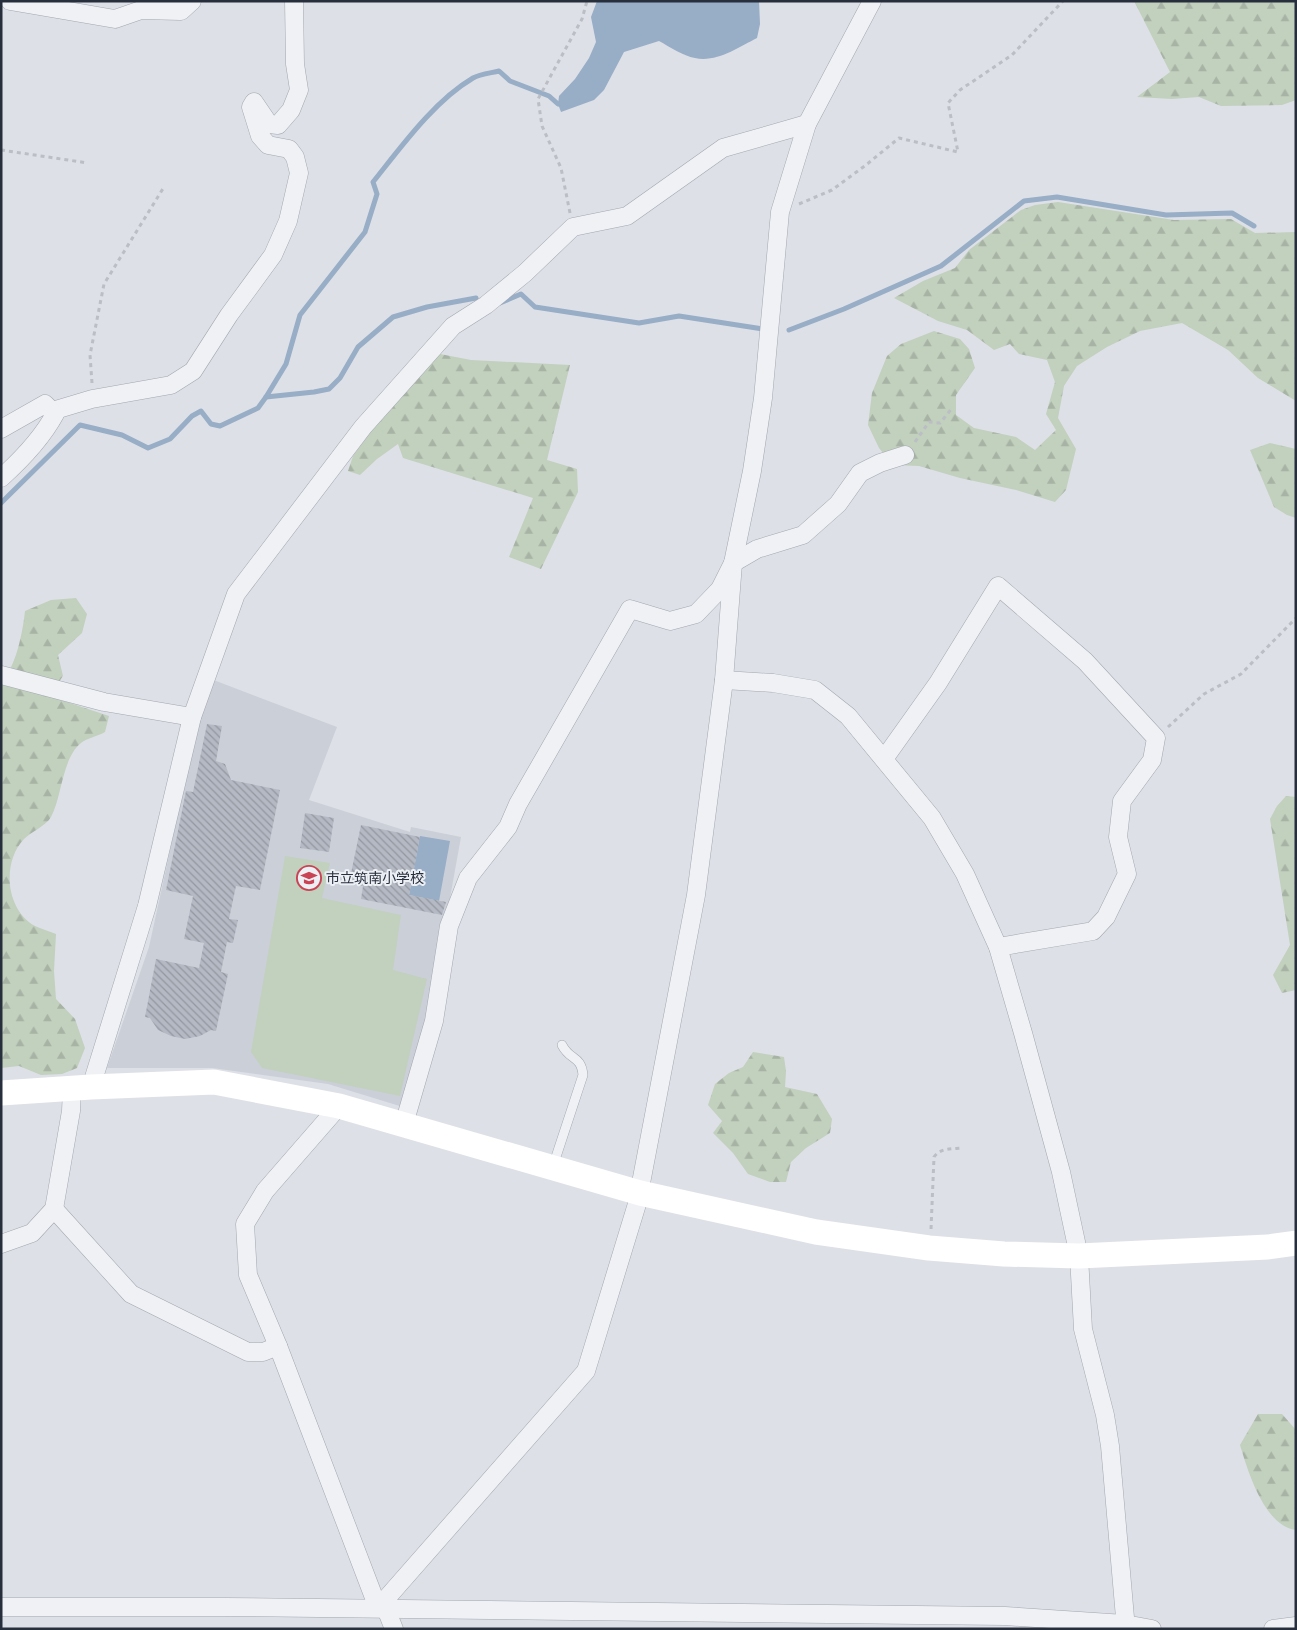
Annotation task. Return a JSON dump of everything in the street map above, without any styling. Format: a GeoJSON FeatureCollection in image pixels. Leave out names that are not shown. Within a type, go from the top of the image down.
{"type":"FeatureCollection","features":[{"type":"Feature","properties":{"kind":"street"},"geometry":{"type":"LineString","coordinates":[[10,1],[115,19],[141,10],[181,11],[192,1]]}},
{"type":"Feature","properties":{"kind":"street"},"geometry":{"type":"LineString","coordinates":[[52,411],[92,399],[171,385],[193,371],[230,315],[274,255],[288,221],[299,173],[294,157],[289,149],[268,144],[260,136],[251,106],[254,102],[269,124],[278,125],[291,110],[299,90],[295,64],[294,1]]}},
{"type":"Feature","properties":{"kind":"street"},"geometry":{"type":"LineString","coordinates":[[382,1609],[586,1371],[640,1193],[659,1083],[696,895],[724,680],[733,563],[752,471],[763,398],[780,212],[807,124],[872,1]]}},
{"type":"Feature","properties":{"kind":"street"},"geometry":{"type":"LineString","coordinates":[[1,1244],[32,1233],[54,1208],[71,1111],[147,906],[192,717],[236,594],[357,435],[453,326],[486,305],[525,273],[573,227],[627,216],[723,148],[807,124]]}},
{"type":"Feature","properties":{"kind":"street"},"geometry":{"type":"LineString","coordinates":[[1,429],[45,404],[55,414],[16,465],[1,478]]}},
{"type":"Feature","properties":{"kind":"street"},"geometry":{"type":"LineString","coordinates":[[404,1124],[434,1021],[448,926],[468,878],[508,827],[518,804],[630,609],[670,621],[696,614],[720,589],[733,563],[757,549],[803,535],[838,504],[860,473],[880,463],[906,454]]}},
{"type":"Feature","properties":{"kind":"street"},"geometry":{"type":"LineString","coordinates":[[884,760],[938,683],[998,586],[1085,661],[1156,738],[1152,760],[1122,801],[1118,837],[1127,874],[1106,918],[1093,931],[998,947]]}},
{"type":"Feature","properties":{"kind":"street"},"geometry":{"type":"LineString","coordinates":[[1,675],[104,702],[192,717]]}},
{"type":"Feature","properties":{"kind":"street"},"geometry":{"type":"LineString","coordinates":[[724,680],[773,683],[815,690],[848,716],[932,818],[965,874],[998,947],[1061,1172],[1079,1256],[1083,1329],[1105,1415],[1110,1446],[1125,1626]]}},
{"type":"Feature","properties":{"kind":"street"},"geometry":{"type":"LineString","coordinates":[[1,1093],[214,1082],[339,1106],[640,1193],[816,1232],[938,1249],[1004,1254],[1079,1256],[1268,1247],[1296,1243]]}},
{"type":"Feature","properties":{"kind":"street"},"geometry":{"type":"LineString","coordinates":[[339,1106],[265,1191],[245,1224],[248,1275],[382,1609],[394,1629]]}},
{"type":"Feature","properties":{"kind":"street"},"geometry":{"type":"LineString","coordinates":[[54,1208],[131,1294],[248,1352],[263,1352],[278,1346]]}},
{"type":"Feature","properties":{"kind":"street"},"geometry":{"type":"LineString","coordinates":[[1,1607],[225,1607],[1005,1616],[1152,1629]]}},
{"type":"Feature","properties":{"kind":"street"},"geometry":{"type":"LineString","coordinates":[[1273,1629],[1296,1626]]}},
{"type":"Feature","properties":{"kind":"lane"},"geometry":{"type":"LineString","coordinates":[[552,1168],[583,1075],[579,1061],[566,1053],[562,1045]]}},
{"type":"Feature","properties":{"kind":"path"},"geometry":{"type":"LineString","coordinates":[[573,227],[561,168],[542,126],[538,99],[582,19],[587,1]]}},
{"type":"Feature","properties":{"kind":"path"},"geometry":{"type":"LineString","coordinates":[[780,212],[832,190],[899,138],[958,152],[948,103],[960,90],[1012,55],[1063,1]]}},
{"type":"Feature","properties":{"kind":"path"},"geometry":{"type":"LineString","coordinates":[[1,150],[88,163]]}},
{"type":"Feature","properties":{"kind":"path"},"geometry":{"type":"LineString","coordinates":[[92,399],[90,355],[104,284],[164,187]]}},
{"type":"Feature","properties":{"kind":"path"},"geometry":{"type":"LineString","coordinates":[[906,454],[929,422],[940,423],[953,407]]}},
{"type":"Feature","properties":{"kind":"path"},"geometry":{"type":"LineString","coordinates":[[1156,738],[1204,694],[1241,674],[1296,618]]}},
{"type":"Feature","properties":{"kind":"path"},"geometry":{"type":"LineString","coordinates":[[931,1237],[934,1157],[937,1152],[942,1150],[961,1148]]}},
{"type":"Feature","properties":{"kind":"shaded area","name":"市立筑南小学校"},"geometry":{"type":"Polygon","coordinates":[[[211,679],[337,727],[309,800],[410,832],[411,827],[461,837],[424,1042],[403,1107],[328,1084],[212,1068],[107,1068],[149,947],[197,727],[211,679]]]}},
{"type":"Feature","properties":{"kind":"green space"},"geometry":{"type":"Polygon","coordinates":[[[1134,1],[1296,1],[1296,100],[1282,105],[1221,106],[1199,97],[1172,99],[1137,97],[1170,72],[1134,1]]]}},
{"type":"Feature","properties":{"kind":"green space"},"geometry":{"type":"Polygon","coordinates":[[[1058,202],[1174,220],[1231,219],[1255,233],[1296,232],[1296,401],[1258,378],[1228,350],[1182,323],[1140,331],[1107,347],[1077,366],[1064,386],[1058,418],[1076,449],[1066,490],[1055,502],[1016,490],[960,478],[919,466],[893,465],[879,448],[868,425],[872,393],[887,356],[901,344],[934,331],[960,339],[969,349],[975,368],[956,395],[956,415],[974,428],[1016,437],[1035,450],[1056,430],[1046,414],[1055,382],[1047,360],[1019,354],[1010,344],[994,350],[967,330],[938,321],[894,298],[923,281],[955,268],[969,250],[1021,210],[1035,205],[1058,202]]]}},
{"type":"Feature","properties":{"kind":"green space"},"geometry":{"type":"Polygon","coordinates":[[[440,354],[471,360],[570,365],[547,460],[577,469],[578,492],[541,569],[509,557],[533,498],[403,458],[398,444],[377,459],[360,475],[348,471],[353,456],[374,427],[404,390],[440,354]]]}},
{"type":"Feature","properties":{"kind":"green space"},"geometry":{"type":"Polygon","coordinates":[[[1270,443],[1296,449],[1296,518],[1274,507],[1250,450],[1270,443]]]}},
{"type":"Feature","properties":{"kind":"green space"},"geometry":{"type":"Polygon","coordinates":[[[76,598],[87,614],[82,633],[58,655],[63,676],[49,696],[109,716],[105,732],[83,741],[75,750],[66,768],[51,817],[24,839],[12,860],[10,872],[10,885],[13,897],[25,918],[35,926],[56,934],[54,971],[56,999],[75,1019],[85,1048],[77,1068],[62,1074],[41,1075],[19,1066],[1,1068],[1,681],[15,659],[25,611],[51,600],[76,598]]]}},
{"type":"Feature","properties":{"kind":"green space"},"geometry":{"type":"Polygon","coordinates":[[[1286,796],[1296,797],[1296,990],[1282,993],[1273,975],[1290,945],[1270,819],[1277,806],[1286,796]]]}},
{"type":"Feature","properties":{"kind":"green space"},"geometry":{"type":"Polygon","coordinates":[[[285,856],[330,863],[322,898],[401,915],[393,970],[427,979],[400,1096],[262,1068],[251,1052],[285,856]]]}},
{"type":"Feature","properties":{"kind":"green space"},"geometry":{"type":"Polygon","coordinates":[[[753,1052],[784,1057],[786,1071],[785,1087],[817,1094],[832,1119],[830,1133],[806,1148],[791,1162],[786,1182],[770,1182],[748,1174],[733,1153],[713,1133],[722,1121],[708,1105],[715,1084],[729,1073],[743,1067],[753,1052]]]}},
{"type":"Feature","properties":{"kind":"green space"},"geometry":{"type":"Polygon","coordinates":[[[1258,1414],[1282,1414],[1296,1430],[1296,1530],[1285,1526],[1275,1519],[1266,1508],[1259,1496],[1243,1456],[1240,1445],[1258,1414]]]}},
{"type":"Feature","properties":{"kind":"water"},"geometry":{"type":"Polygon","coordinates":[[[597,1],[759,1],[760,24],[757,38],[727,53],[711,58],[690,57],[659,41],[624,52],[604,90],[594,100],[561,112],[558,104],[559,96],[575,79],[589,58],[596,42],[591,17],[597,1]]]}},
{"type":"Feature","properties":{"kind":"water"},"geometry":{"type":"Polygon","coordinates":[[[420,836],[450,841],[439,901],[409,895],[420,836]]]}},
{"type":"Feature","properties":{"kind":"building"},"geometry":{"type":"Polygon","coordinates":[[[207,724],[222,726],[216,761],[225,764],[231,780],[280,790],[260,890],[236,886],[229,919],[238,920],[233,943],[227,942],[221,972],[228,974],[216,1031],[211,1030],[200,1036],[185,1039],[171,1036],[158,1030],[150,1018],[145,1017],[156,959],[199,968],[204,943],[184,939],[193,896],[166,890],[186,791],[193,792],[207,724]]]}},
{"type":"Feature","properties":{"kind":"building"},"geometry":{"type":"Polygon","coordinates":[[[305,813],[334,818],[329,852],[300,848],[305,813]]]}},
{"type":"Feature","properties":{"kind":"building"},"geometry":{"type":"Polygon","coordinates":[[[361,825],[420,837],[409,895],[446,902],[442,915],[361,899],[363,886],[349,883],[361,825]]]}},
{"type":"Feature","properties":{"kind":"waterway"},"geometry":{"type":"LineString","coordinates":[[1,503],[80,425],[122,435],[148,448],[170,439],[192,416],[201,411],[211,424],[220,426],[258,408],[286,364],[300,315],[365,232],[377,194],[373,182],[419,125],[445,99],[473,78],[499,71],[510,81],[549,96],[558,104]]}},
{"type":"Feature","properties":{"kind":"waterway"},"geometry":{"type":"LineString","coordinates":[[789,330],[844,309],[941,266],[1024,201],[1057,197],[1166,215],[1232,213],[1254,226]]}},
{"type":"Feature","properties":{"kind":"waterway"},"geometry":{"type":"LineString","coordinates":[[500,303],[521,294],[535,307],[639,323],[679,316],[763,329]]}},
{"type":"Feature","properties":{"kind":"waterway"},"geometry":{"type":"LineString","coordinates":[[266,397],[329,389],[340,378],[358,347],[393,317],[427,307],[476,298]]}},
{"type":"Feature","properties":{"kind":"place","name":"市立筑南小学校"},"geometry":{"type":"Point","coordinates":[309,878]}}]}
